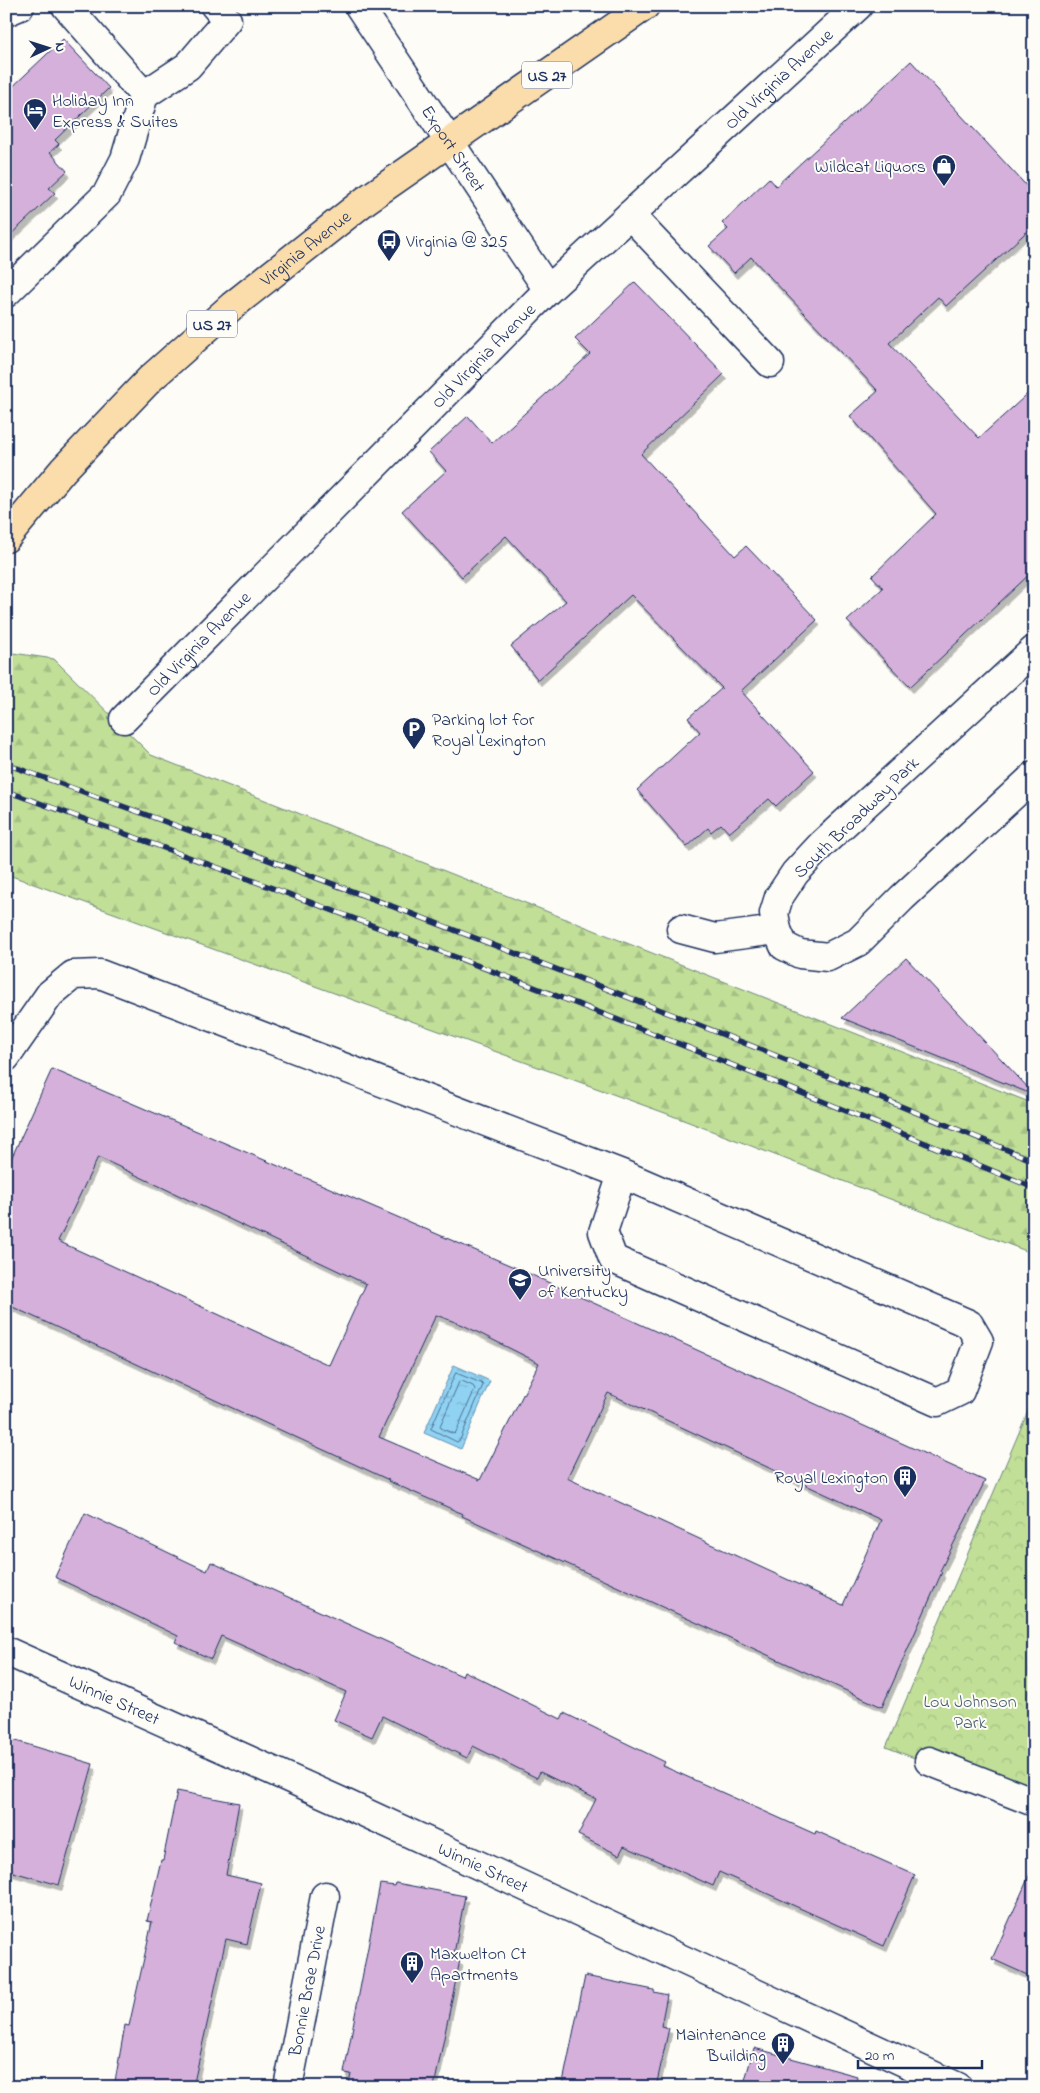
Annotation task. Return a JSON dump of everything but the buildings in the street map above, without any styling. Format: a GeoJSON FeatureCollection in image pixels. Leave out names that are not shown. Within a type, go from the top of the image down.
{"type":"FeatureCollection","features":[{"type":"Feature","properties":{"kind":"main road","name":"Virginia Avenue"},"geometry":{"type":"LineString","coordinates":[[6,538],[63,470],[150,379],[232,306],[366,200],[645,6]]}},
{"type":"Feature","properties":{"kind":"street"},"geometry":{"type":"LineString","coordinates":[[6,12],[20,6]]}},
{"type":"Feature","properties":{"kind":"street"},"geometry":{"type":"LineString","coordinates":[[66,6],[144,95]]}},
{"type":"Feature","properties":{"kind":"street"},"geometry":{"type":"LineString","coordinates":[[6,292],[107,194],[124,159],[144,95],[188,66],[227,20],[215,6]]}},
{"type":"Feature","properties":{"kind":"street","name":"Export Street"},"geometry":{"type":"LineString","coordinates":[[359,6],[449,144],[548,290]]}},
{"type":"Feature","properties":{"kind":"street","name":"Old Virginia Avenue"},"geometry":{"type":"LineString","coordinates":[[124,719],[548,290],[858,6]]}},
{"type":"Feature","properties":{"kind":"street"},"geometry":{"type":"LineString","coordinates":[[630,215],[770,363]]}},
{"type":"Feature","properties":{"kind":"street","name":"South Broadway Park"},"geometry":{"type":"LineString","coordinates":[[777,930],[774,913],[779,897],[795,873],[822,844],[1034,650]]}},
{"type":"Feature","properties":{"kind":"street"},"geometry":{"type":"LineString","coordinates":[[681,929],[715,938],[777,930],[784,946],[800,954],[828,957],[858,942],[902,898],[1034,776]]}},
{"type":"Feature","properties":{"kind":"street"},"geometry":{"type":"LineString","coordinates":[[6,1058],[50,994],[73,976],[100,974],[622,1174],[969,1324],[980,1341],[960,1391],[937,1402],[613,1259],[603,1232],[622,1174]]}},
{"type":"Feature","properties":{"kind":"street","name":"Winnie Street"},"geometry":{"type":"LineString","coordinates":[[6,1651],[351,1806],[958,2087]]}},
{"type":"Feature","properties":{"kind":"street"},"geometry":{"type":"LineString","coordinates":[[929,1761],[1034,1802]]}},
{"type":"Feature","properties":{"kind":"street","name":"Bonnie Brae Drive"},"geometry":{"type":"LineString","coordinates":[[288,2087],[325,1896]]}},
{"type":"Feature","properties":{"kind":"green space"},"geometry":{"type":"Polygon","coordinates":[[[6,652],[54,659],[151,755],[1034,1104],[1034,1254],[665,1113],[6,874],[6,652]]]}},
{"type":"Feature","properties":{"kind":"green space","name":"Lou Johnson Park"},"geometry":{"type":"Polygon","coordinates":[[[1034,1397],[1034,1804],[886,1747],[1034,1397]]]}},
{"type":"Feature","properties":{"kind":"water"},"geometry":{"type":"Polygon","coordinates":[[[454,1365],[490,1381],[461,1449],[424,1433],[454,1365]]]}},
{"type":"Feature","properties":{"kind":"railway"},"geometry":{"type":"LineString","coordinates":[[6,764],[523,956],[779,1057],[1034,1161]]}},
{"type":"Feature","properties":{"kind":"railway"},"geometry":{"type":"LineString","coordinates":[[6,791],[394,933],[651,1033],[1034,1188]]}},
{"type":"Feature","properties":{"kind":"place","name":"Holiday Inn Express & Suites"},"geometry":{"type":"Point","coordinates":[35,131]}},
{"type":"Feature","properties":{"kind":"place","name":"Wildcat Liquors"},"geometry":{"type":"Point","coordinates":[944,187]}},
{"type":"Feature","properties":{"kind":"place","name":"Virginia @ 325"},"geometry":{"type":"Point","coordinates":[389,262]}},
{"type":"Feature","properties":{"kind":"place","name":"Parking lot for Royal Lexington"},"geometry":{"type":"Point","coordinates":[414,750]}},
{"type":"Feature","properties":{"kind":"place","name":"University of Kentucky"},"geometry":{"type":"Point","coordinates":[520,1301]}},
{"type":"Feature","properties":{"kind":"place","name":"Royal Lexington"},"geometry":{"type":"Point","coordinates":[905,1498]}},
{"type":"Feature","properties":{"kind":"place","name":"Maxwelton Ct Apartments"},"geometry":{"type":"Point","coordinates":[412,1984]}},
{"type":"Feature","properties":{"kind":"place","name":"Maintenance Building"},"geometry":{"type":"Point","coordinates":[783,2065]}}]}
